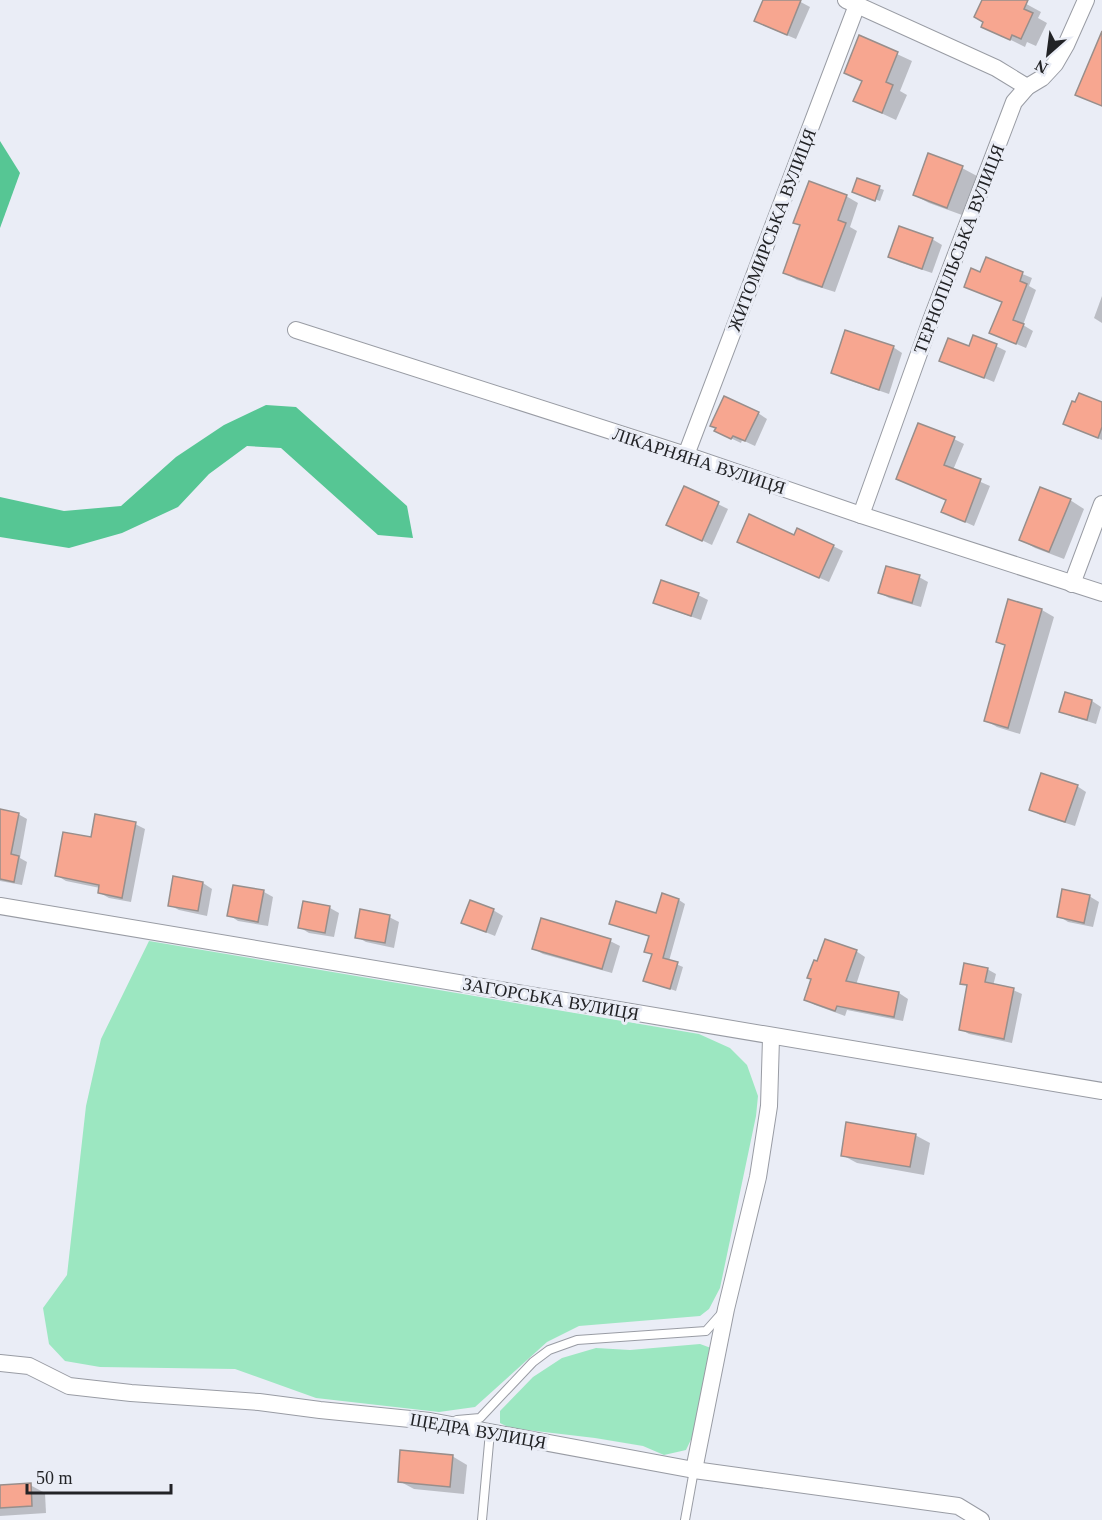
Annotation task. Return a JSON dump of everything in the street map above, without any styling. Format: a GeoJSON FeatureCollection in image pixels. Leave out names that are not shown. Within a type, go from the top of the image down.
{"type":"FeatureCollection","features":[{"type":"Feature","properties":{"kind":"street","name":"ТЕРНОПІЛЬСЬКА ВУЛИЦЯ"},"geometry":{"type":"LineString","coordinates":[[861,515],[931,320],[1014,102],[1027,87],[1042,78],[1055,64],[1086,0]]}},
{"type":"Feature","properties":{"kind":"street"},"geometry":{"type":"LineString","coordinates":[[851,2],[996,68],[1027,87]]}},
{"type":"Feature","properties":{"kind":"street","name":"ЖИТОМИРСЬКА ВУЛИЦЯ"},"geometry":{"type":"LineString","coordinates":[[686,455],[851,2]]}},
{"type":"Feature","properties":{"kind":"street","name":"ЛІКАРНЯНА ВУЛИЦЯ"},"geometry":{"type":"LineString","coordinates":[[296,330],[686,455],[861,515],[1102,593]]}},
{"type":"Feature","properties":{"kind":"street"},"geometry":{"type":"LineString","coordinates":[[1072,584],[1102,504]]}},
{"type":"Feature","properties":{"kind":"street","name":"ЗАГОРСЬКА ВУЛИЦЯ"},"geometry":{"type":"LineString","coordinates":[[0,906],[568,1001],[771,1038],[1102,1091]]}},
{"type":"Feature","properties":{"kind":"street"},"geometry":{"type":"LineString","coordinates":[[694,1470],[726,1309],[758,1177],[769,1106],[771,1038]]}},
{"type":"Feature","properties":{"kind":"street","name":"ЩЕДРА ВУЛИЦЯ"},"geometry":{"type":"LineString","coordinates":[[0,1363],[29,1366],[69,1386],[259,1402],[430,1420],[694,1470],[958,1506],[981,1520]]}},
{"type":"Feature","properties":{"kind":"lane"},"geometry":{"type":"LineString","coordinates":[[430,1420],[480,1418],[533,1362],[549,1350],[577,1340],[706,1331],[726,1309]]}},
{"type":"Feature","properties":{"kind":"lane"},"geometry":{"type":"LineString","coordinates":[[482,1520],[490,1432]]}},
{"type":"Feature","properties":{"kind":"lane"},"geometry":{"type":"LineString","coordinates":[[685,1520],[694,1470]]}},
{"type":"Feature","properties":{"kind":"green space"},"geometry":{"type":"Polygon","coordinates":[[[0,141],[20,173],[0,228],[0,141]]]}},
{"type":"Feature","properties":{"kind":"green space"},"geometry":{"type":"Polygon","coordinates":[[[266,405],[296,407],[407,506],[413,538],[378,535],[281,448],[247,446],[209,474],[178,507],[122,533],[69,548],[0,537],[0,497],[64,511],[121,506],[176,457],[224,425],[266,405]]]}},
{"type":"Feature","properties":{"kind":"green space"},"geometry":{"type":"Polygon","coordinates":[[[149,941],[699,1034],[730,1048],[747,1065],[758,1096],[756,1116],[720,1288],[709,1309],[700,1316],[579,1326],[547,1342],[475,1407],[439,1412],[316,1398],[235,1369],[100,1367],[65,1361],[49,1344],[43,1308],[67,1275],[86,1106],[101,1039],[149,941]]]}},
{"type":"Feature","properties":{"kind":"green space"},"geometry":{"type":"Polygon","coordinates":[[[700,1344],[711,1348],[696,1429],[686,1450],[664,1455],[643,1446],[510,1428],[500,1423],[500,1411],[533,1377],[562,1358],[596,1348],[630,1350],[700,1344]]]}},
{"type":"Feature","properties":{"kind":"building"},"geometry":{"type":"Polygon","coordinates":[[[763,0],[801,0],[787,35],[754,21],[763,0]]]}},
{"type":"Feature","properties":{"kind":"building"},"geometry":{"type":"Polygon","coordinates":[[[982,0],[1028,0],[1024,9],[1033,13],[1021,39],[1012,35],[1010,40],[981,27],[983,22],[974,17],[982,0]]]}},
{"type":"Feature","properties":{"kind":"building"},"geometry":{"type":"Polygon","coordinates":[[[1102,31],[1102,106],[1075,95],[1102,31]]]}},
{"type":"Feature","properties":{"kind":"building"},"geometry":{"type":"Polygon","coordinates":[[[859,35],[898,52],[886,82],[893,85],[882,113],[853,101],[862,81],[844,73],[859,35]]]}},
{"type":"Feature","properties":{"kind":"building"},"geometry":{"type":"Polygon","coordinates":[[[928,153],[963,166],[947,208],[913,195],[928,153]]]}},
{"type":"Feature","properties":{"kind":"building"},"geometry":{"type":"Polygon","coordinates":[[[857,178],[880,186],[875,201],[852,192],[857,178]]]}},
{"type":"Feature","properties":{"kind":"building"},"geometry":{"type":"Polygon","coordinates":[[[809,181],[847,195],[838,220],[846,223],[822,287],[783,273],[800,225],[793,223],[809,181]]]}},
{"type":"Feature","properties":{"kind":"building"},"geometry":{"type":"Polygon","coordinates":[[[899,226],[933,238],[922,269],[888,257],[899,226]]]}},
{"type":"Feature","properties":{"kind":"building"},"geometry":{"type":"Polygon","coordinates":[[[986,257],[1023,272],[1020,281],[1027,284],[1013,320],[1024,324],[1016,344],[989,333],[1002,302],[964,287],[971,268],[980,272],[986,257]]]}},
{"type":"Feature","properties":{"kind":"building"},"geometry":{"type":"Polygon","coordinates":[[[845,330],[894,346],[879,390],[831,373],[845,330]]]}},
{"type":"Feature","properties":{"kind":"building"},"geometry":{"type":"Polygon","coordinates":[[[973,335],[997,344],[984,378],[939,361],[948,338],[969,346],[973,335]]]}},
{"type":"Feature","properties":{"kind":"building"},"geometry":{"type":"Polygon","coordinates":[[[1079,393],[1102,402],[1102,427],[1098,438],[1063,424],[1072,401],[1075,402],[1079,393]]]}},
{"type":"Feature","properties":{"kind":"building"},"geometry":{"type":"Polygon","coordinates":[[[724,396],[759,412],[745,441],[733,436],[731,439],[714,431],[716,428],[710,426],[724,396]]]}},
{"type":"Feature","properties":{"kind":"building"},"geometry":{"type":"Polygon","coordinates":[[[918,423],[955,437],[944,465],[981,479],[965,522],[941,512],[946,500],[896,479],[918,423]]]}},
{"type":"Feature","properties":{"kind":"building"},"geometry":{"type":"Polygon","coordinates":[[[684,486],[719,502],[702,541],[666,525],[684,486]]]}},
{"type":"Feature","properties":{"kind":"building"},"geometry":{"type":"Polygon","coordinates":[[[1040,487],[1071,499],[1049,552],[1019,540],[1040,487]]]}},
{"type":"Feature","properties":{"kind":"building"},"geometry":{"type":"Polygon","coordinates":[[[749,514],[794,535],[797,528],[834,545],[819,578],[737,542],[749,514]]]}},
{"type":"Feature","properties":{"kind":"building"},"geometry":{"type":"Polygon","coordinates":[[[886,566],[920,575],[912,603],[878,593],[886,566]]]}},
{"type":"Feature","properties":{"kind":"building"},"geometry":{"type":"Polygon","coordinates":[[[661,580],[699,593],[691,616],[653,603],[661,580]]]}},
{"type":"Feature","properties":{"kind":"building"},"geometry":{"type":"Polygon","coordinates":[[[1008,599],[1042,609],[1008,728],[984,721],[1005,645],[996,642],[1008,599]]]}},
{"type":"Feature","properties":{"kind":"building"},"geometry":{"type":"Polygon","coordinates":[[[1065,692],[1092,700],[1087,720],[1059,712],[1065,692]]]}},
{"type":"Feature","properties":{"kind":"building"},"geometry":{"type":"Polygon","coordinates":[[[1041,773],[1078,785],[1065,822],[1029,810],[1041,773]]]}},
{"type":"Feature","properties":{"kind":"building"},"geometry":{"type":"Polygon","coordinates":[[[0,809],[19,813],[11,854],[19,856],[14,882],[0,879],[0,809]]]}},
{"type":"Feature","properties":{"kind":"building"},"geometry":{"type":"Polygon","coordinates":[[[95,814],[136,822],[122,898],[98,893],[99,885],[55,876],[63,832],[91,837],[95,814]]]}},
{"type":"Feature","properties":{"kind":"building"},"geometry":{"type":"Polygon","coordinates":[[[173,876],[203,882],[198,911],[168,906],[173,876]]]}},
{"type":"Feature","properties":{"kind":"building"},"geometry":{"type":"Polygon","coordinates":[[[233,885],[264,890],[258,922],[227,916],[233,885]]]}},
{"type":"Feature","properties":{"kind":"building"},"geometry":{"type":"Polygon","coordinates":[[[1062,889],[1090,895],[1084,923],[1057,917],[1062,889]]]}},
{"type":"Feature","properties":{"kind":"building"},"geometry":{"type":"Polygon","coordinates":[[[662,893],[679,899],[663,958],[678,962],[670,989],[643,981],[652,954],[644,952],[649,936],[609,924],[616,901],[656,913],[662,893]]]}},
{"type":"Feature","properties":{"kind":"building"},"geometry":{"type":"Polygon","coordinates":[[[470,900],[494,909],[486,932],[461,923],[470,900]]]}},
{"type":"Feature","properties":{"kind":"building"},"geometry":{"type":"Polygon","coordinates":[[[303,901],[330,906],[325,933],[298,928],[303,901]]]}},
{"type":"Feature","properties":{"kind":"building"},"geometry":{"type":"Polygon","coordinates":[[[360,909],[390,915],[385,943],[355,938],[360,909]]]}},
{"type":"Feature","properties":{"kind":"building"},"geometry":{"type":"Polygon","coordinates":[[[541,918],[611,939],[602,969],[532,949],[541,918]]]}},
{"type":"Feature","properties":{"kind":"building"},"geometry":{"type":"Polygon","coordinates":[[[825,939],[857,950],[846,981],[899,992],[894,1017],[837,1006],[835,1011],[804,1000],[811,979],[807,978],[814,960],[817,961],[825,939]]]}},
{"type":"Feature","properties":{"kind":"building"},"geometry":{"type":"Polygon","coordinates":[[[964,963],[988,968],[985,982],[1014,988],[1004,1039],[959,1030],[967,985],[960,984],[964,963]]]}},
{"type":"Feature","properties":{"kind":"building"},"geometry":{"type":"Polygon","coordinates":[[[846,1122],[916,1134],[910,1167],[841,1156],[846,1122]]]}},
{"type":"Feature","properties":{"kind":"building"},"geometry":{"type":"Polygon","coordinates":[[[400,1450],[453,1455],[450,1487],[398,1482],[400,1450]]]}},
{"type":"Feature","properties":{"kind":"building"},"geometry":{"type":"Polygon","coordinates":[[[31,1483],[32,1506],[0,1508],[0,1485],[31,1483]]]}}]}
